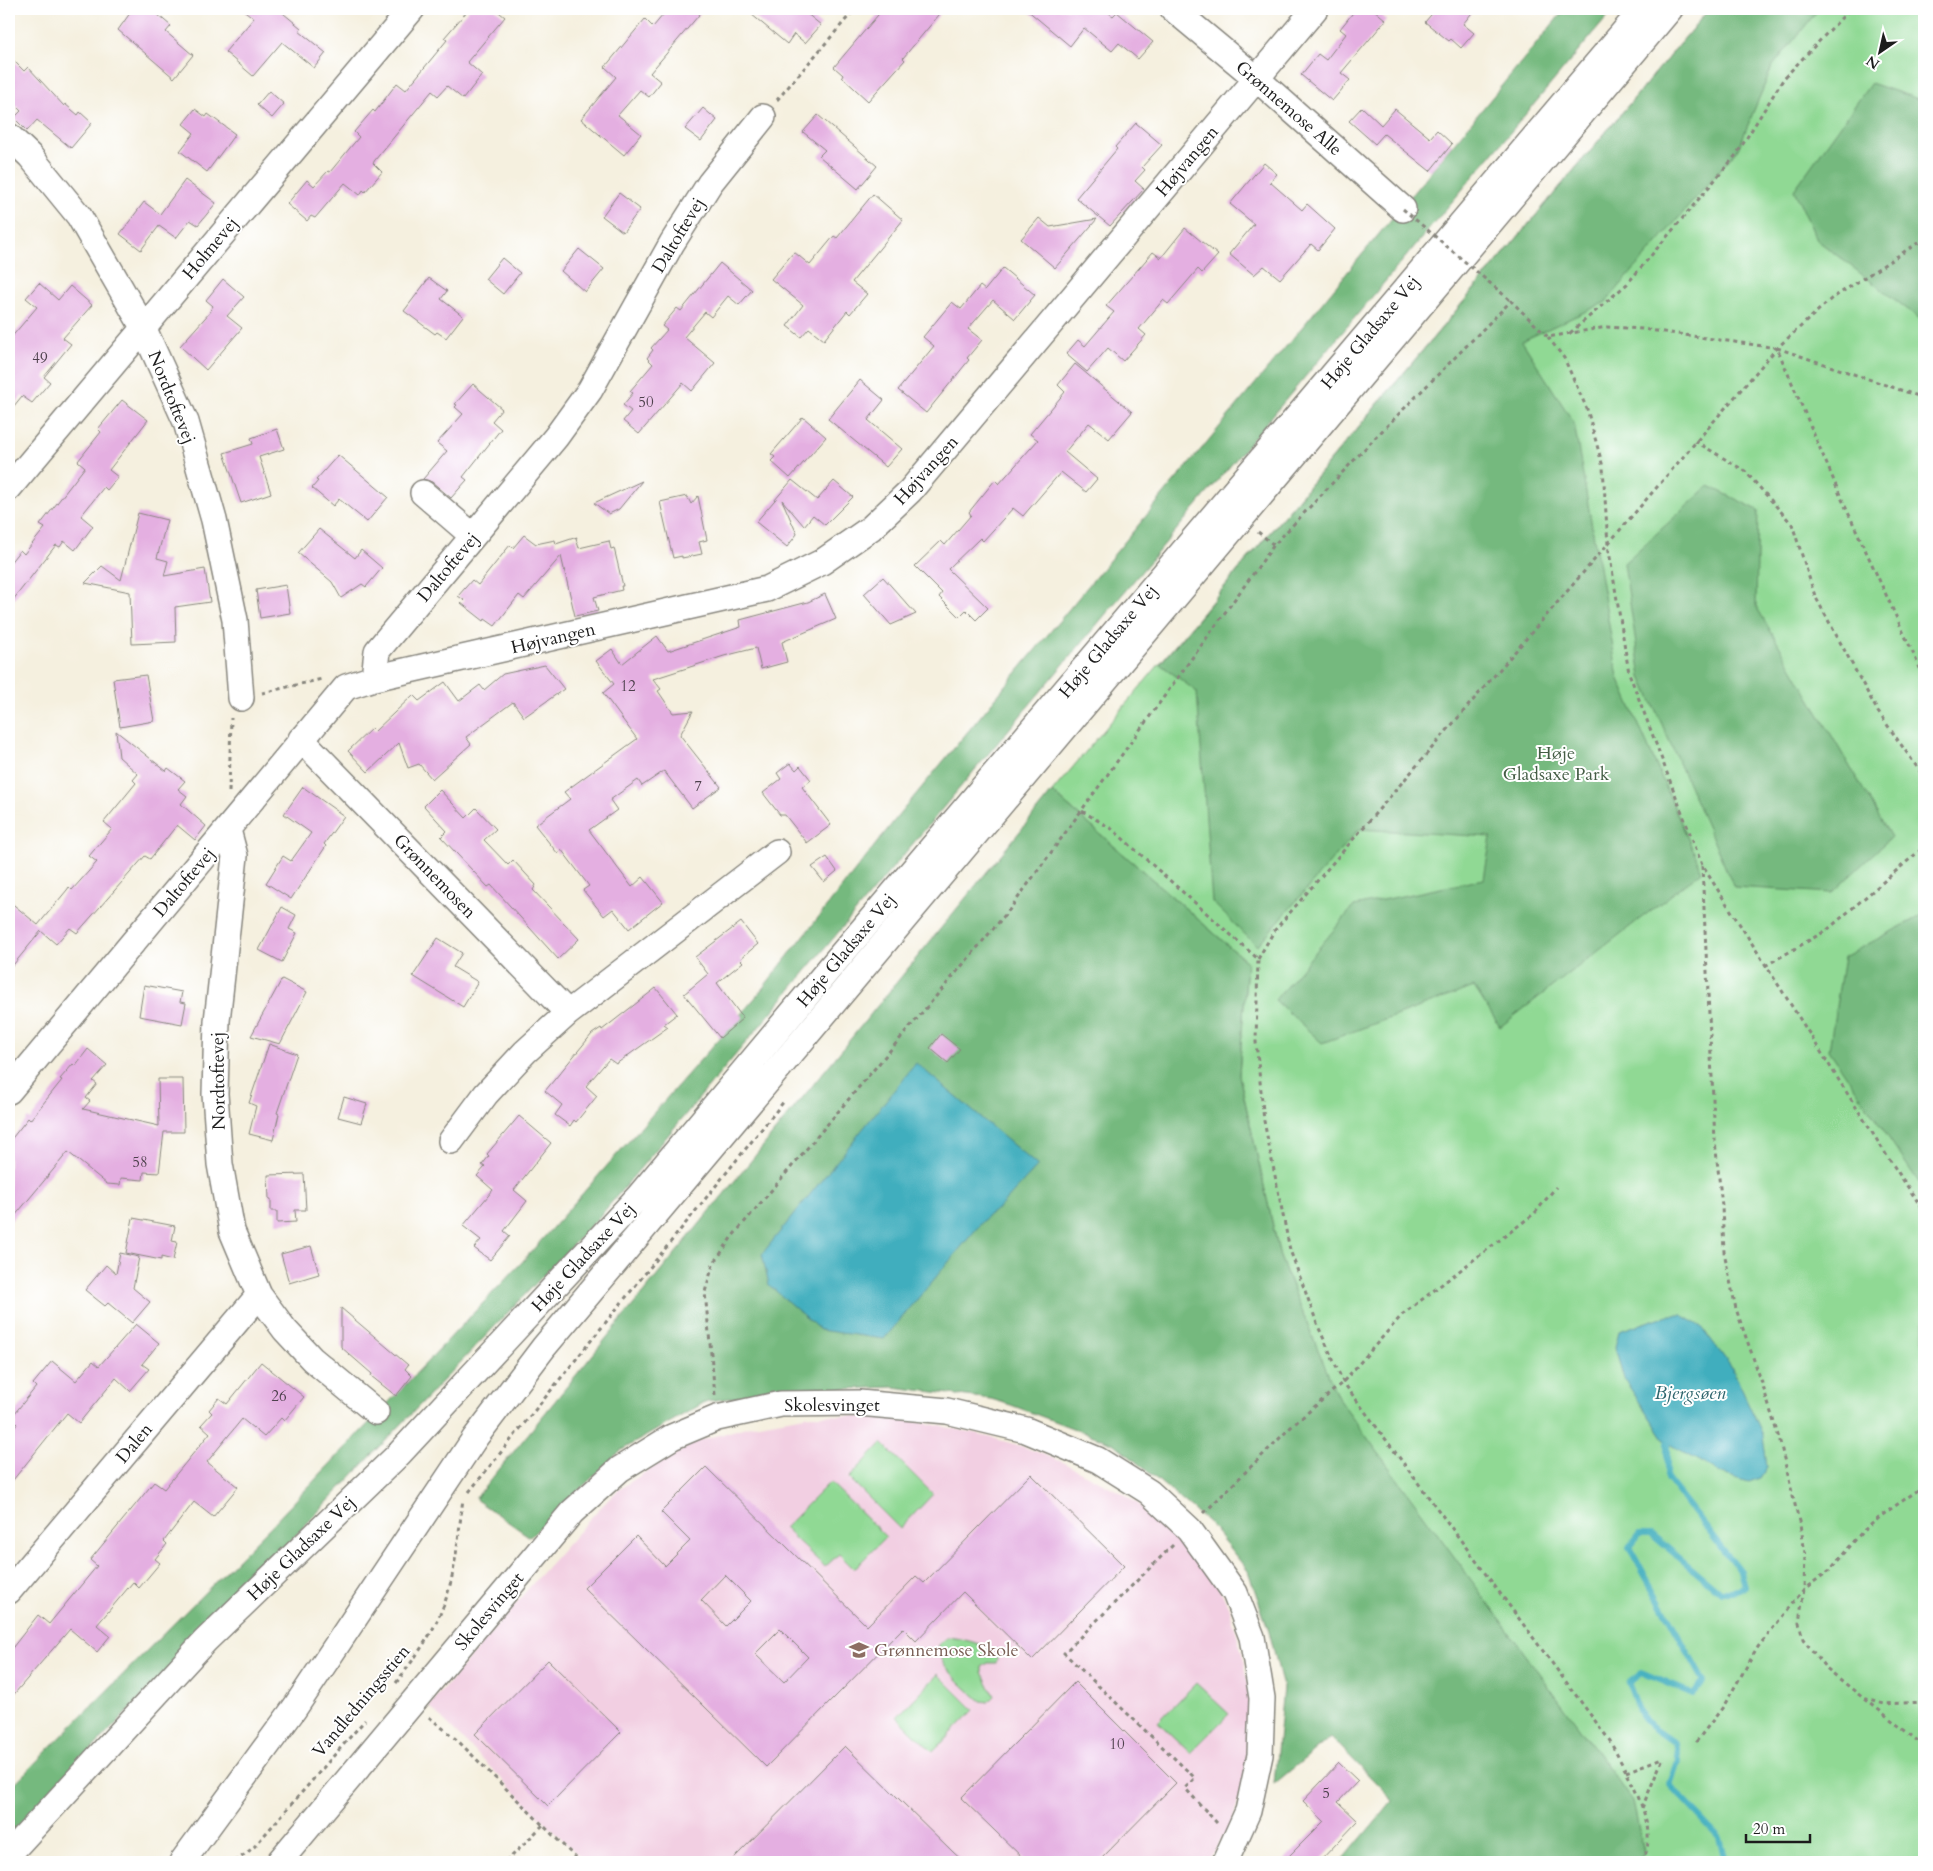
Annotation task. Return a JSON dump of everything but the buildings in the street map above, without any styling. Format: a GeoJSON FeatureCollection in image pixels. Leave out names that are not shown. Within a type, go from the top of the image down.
{"type":"FeatureCollection","features":[{"type":"Feature","properties":{"kind":"street","name":"Holmevej"},"geometry":{"type":"LineString","coordinates":[[9,488],[412,9]]}},
{"type":"Feature","properties":{"kind":"street","name":"Grønnemose Alle"},"geometry":{"type":"LineString","coordinates":[[1173,9],[1256,78],[1403,209]]}},
{"type":"Feature","properties":{"kind":"street","name":"Højvangen"},"geometry":{"type":"LineString","coordinates":[[374,678],[768,589],[829,557],[871,528],[910,492],[1314,9]]}},
{"type":"Feature","properties":{"kind":"street","name":"Høje Gladsaxe Vej"},"geometry":{"type":"LineString","coordinates":[[9,1854],[205,1641],[399,1454],[640,1196],[829,969],[1643,9]]}},
{"type":"Feature","properties":{"kind":"street","name":"Høje Gladsaxe Vej"},"geometry":{"type":"LineString","coordinates":[[182,1862],[294,1709],[475,1438],[544,1347],[1670,9]]}},
{"type":"Feature","properties":{"kind":"street","name":"Daltoftevej"},"geometry":{"type":"LineString","coordinates":[[374,678],[377,651],[556,437],[590,390],[672,243],[710,184],[762,117]]}},
{"type":"Feature","properties":{"kind":"street","name":"Nordtoftevej"},"geometry":{"type":"LineString","coordinates":[[9,136],[30,156],[79,216],[143,327],[186,422],[214,520],[235,620],[241,698]]}},
{"type":"Feature","properties":{"kind":"street"},"geometry":{"type":"LineString","coordinates":[[423,493],[473,536]]}},
{"type":"Feature","properties":{"kind":"street"},"geometry":{"type":"LineString","coordinates":[[346,687],[374,678]]}},
{"type":"Feature","properties":{"kind":"street","name":"Daltoftevej"},"geometry":{"type":"LineString","coordinates":[[9,1090],[346,687]]}},
{"type":"Feature","properties":{"kind":"street","name":"Grønnemosen"},"geometry":{"type":"LineString","coordinates":[[301,739],[568,1013]]}},
{"type":"Feature","properties":{"kind":"street","name":"Nordtoftevej"},"geometry":{"type":"LineString","coordinates":[[228,830],[235,856],[217,1021],[215,1094],[220,1164],[232,1231],[259,1295],[285,1330],[312,1360],[376,1412]]}},
{"type":"Feature","properties":{"kind":"street"},"geometry":{"type":"LineString","coordinates":[[452,1141],[492,1087],[525,1052],[568,1013],[777,852]]}},
{"type":"Feature","properties":{"kind":"street","name":"Dalen"},"geometry":{"type":"LineString","coordinates":[[9,1591],[259,1295]]}},
{"type":"Feature","properties":{"kind":"street","name":"Skolesvinget"},"geometry":{"type":"LineString","coordinates":[[279,1862],[572,1512],[620,1469],[672,1437],[717,1418],[781,1404],[858,1403],[947,1411],[1026,1430],[1098,1460],[1149,1492],[1189,1529],[1235,1593],[1252,1637],[1262,1698],[1260,1755],[1248,1811],[1230,1852]]}},
{"type":"Feature","properties":{"kind":"path"},"geometry":{"type":"LineString","coordinates":[[762,117],[854,9]]}},
{"type":"Feature","properties":{"kind":"path"},"geometry":{"type":"LineString","coordinates":[[1569,333],[1628,284],[1736,155],[1784,78],[1850,9]]}},
{"type":"Feature","properties":{"kind":"path"},"geometry":{"type":"LineString","coordinates":[[1403,209],[1511,301],[1548,337],[1564,358],[1587,409],[1603,467],[1608,545],[1629,673],[1702,865],[1765,966],[1924,1211]]}},
{"type":"Feature","properties":{"kind":"path"},"geometry":{"type":"LineString","coordinates":[[1641,1862],[1646,1854],[1648,1831],[1641,1802],[1610,1741],[1343,1382],[1318,1326],[1290,1250],[1264,1121],[1256,1042],[1258,959],[1274,931],[1776,348],[1831,299],[1924,239]]}},
{"type":"Feature","properties":{"kind":"path"},"geometry":{"type":"LineString","coordinates":[[717,1418],[705,1292],[713,1265],[731,1238],[1010,908],[1274,545],[1373,440],[1511,301]]}},
{"type":"Feature","properties":{"kind":"path"},"geometry":{"type":"LineString","coordinates":[[1548,337],[1607,326],[1642,329],[1776,348],[1924,398]]}},
{"type":"Feature","properties":{"kind":"path"},"geometry":{"type":"LineString","coordinates":[[1776,348],[1840,495],[1924,677]]}},
{"type":"Feature","properties":{"kind":"path"},"geometry":{"type":"LineString","coordinates":[[1695,441],[1744,471],[1792,524],[1815,596],[1878,712],[1924,777]]}},
{"type":"Feature","properties":{"kind":"path"},"geometry":{"type":"LineString","coordinates":[[1252,527],[1274,545]]}},
{"type":"Feature","properties":{"kind":"path"},"geometry":{"type":"LineString","coordinates":[[228,830],[231,717],[241,698],[330,678],[346,687]]}},
{"type":"Feature","properties":{"kind":"path"},"geometry":{"type":"LineString","coordinates":[[1082,810],[1112,829],[1258,959]]}},
{"type":"Feature","properties":{"kind":"path"},"geometry":{"type":"LineString","coordinates":[[1765,966],[1826,930],[1924,847]]}},
{"type":"Feature","properties":{"kind":"path"},"geometry":{"type":"LineString","coordinates":[[1702,865],[1714,1141],[1722,1206],[1724,1252],[1736,1309],[1780,1442],[1802,1534],[1804,1588],[1799,1623],[1802,1639],[1825,1667],[1918,1741],[1924,1748]]}},
{"type":"Feature","properties":{"kind":"path"},"geometry":{"type":"LineString","coordinates":[[1214,1501],[1290,1428],[1343,1382],[1403,1314],[1535,1213],[1556,1186]]}},
{"type":"Feature","properties":{"kind":"path"},"geometry":{"type":"LineString","coordinates":[[1696,1742],[1723,1706],[1758,1647],[1804,1588],[1830,1570],[1862,1532],[1885,1513],[1924,1486]]}},
{"type":"Feature","properties":{"kind":"path","name":"Vandledningsstien"},"geometry":{"type":"LineString","coordinates":[[394,1686],[422,1649],[441,1611],[453,1573],[463,1499]]}},
{"type":"Feature","properties":{"kind":"path"},"geometry":{"type":"LineString","coordinates":[[1189,1529],[1064,1653],[1195,1778],[1185,1788],[1230,1852]]}},
{"type":"Feature","properties":{"kind":"path"},"geometry":{"type":"LineString","coordinates":[[1863,1698],[1884,1704],[1924,1702]]}},
{"type":"Feature","properties":{"kind":"path"},"geometry":{"type":"LineString","coordinates":[[412,1703],[457,1740],[580,1862]]}},
{"type":"Feature","properties":{"kind":"path","name":"Vandledningsstien"},"geometry":{"type":"LineString","coordinates":[[235,1862],[254,1847],[369,1716]]}},
{"type":"Feature","properties":{"kind":"path"},"geometry":{"type":"LineString","coordinates":[[1626,1772],[1664,1757],[1642,1808]]}},
{"type":"Feature","properties":{"kind":"path"},"geometry":{"type":"LineString","coordinates":[[506,1862],[543,1825]]}},
{"type":"Feature","properties":{"kind":"shaded area","name":"Grønnemose Skole"},"geometry":{"type":"Polygon","coordinates":[[[811,1415],[862,1416],[920,1422],[975,1433],[1024,1447],[1060,1461],[1126,1495],[1162,1522],[1196,1553],[1218,1585],[1230,1610],[1245,1664],[1251,1706],[1246,1776],[1230,1827],[1207,1862],[585,1862],[429,1706],[539,1576],[617,1491],[696,1442],[753,1425],[811,1415]]]}},
{"type":"Feature","properties":{"kind":"green space"},"geometry":{"type":"Polygon","coordinates":[[[1565,9],[1614,9],[601,1215],[9,1836],[9,1789],[272,1525],[523,1261],[755,998],[898,816],[1565,9]]]}},
{"type":"Feature","properties":{"kind":"green space","name":"Høje Gladsaxe Park"},"geometry":{"type":"Polygon","coordinates":[[[1709,9],[1924,9],[1924,1862],[1638,1862],[1644,1853],[1632,1802],[1337,1397],[1280,1257],[1239,1075],[1247,962],[1052,792],[1709,9]]]}},
{"type":"Feature","properties":{"kind":"green space"},"geometry":{"type":"Polygon","coordinates":[[[1709,9],[1819,9],[1772,67],[1738,149],[1606,302],[1522,341],[1574,423],[1618,677],[1702,871],[1500,1027],[1474,987],[1322,1043],[1275,1000],[1354,906],[1484,879],[1491,837],[1359,829],[1257,946],[1212,902],[1197,692],[1160,664],[1709,9]]]}},
{"type":"Feature","properties":{"kind":"green space"},"geometry":{"type":"Polygon","coordinates":[[[1871,83],[1924,101],[1924,322],[1817,240],[1794,190],[1871,83]]]}},
{"type":"Feature","properties":{"kind":"green space"},"geometry":{"type":"Polygon","coordinates":[[[1709,486],[1758,510],[1756,606],[1891,837],[1832,893],[1734,887],[1641,677],[1624,563],[1709,486]]]}},
{"type":"Feature","properties":{"kind":"green space"},"geometry":{"type":"Polygon","coordinates":[[[1052,792],[1247,962],[1239,1075],[1280,1257],[1337,1396],[1633,1802],[1644,1853],[1638,1862],[1341,1862],[1393,1800],[1331,1737],[1274,1784],[1283,1687],[1269,1631],[1248,1571],[1210,1524],[1115,1444],[1011,1405],[991,1399],[893,1387],[792,1391],[707,1401],[620,1451],[530,1537],[475,1499],[1052,792]]]}},
{"type":"Feature","properties":{"kind":"green space"},"geometry":{"type":"Polygon","coordinates":[[[1924,914],[1924,1190],[1829,1050],[1844,957],[1924,914]]]}},
{"type":"Feature","properties":{"kind":"green space"},"geometry":{"type":"Polygon","coordinates":[[[882,1443],[933,1494],[900,1529],[849,1478],[882,1443]]]}},
{"type":"Feature","properties":{"kind":"green space"},"geometry":{"type":"Polygon","coordinates":[[[830,1482],[886,1537],[854,1569],[839,1554],[825,1567],[784,1528],[830,1482]]]}},
{"type":"Feature","properties":{"kind":"green space"},"geometry":{"type":"Polygon","coordinates":[[[949,1637],[982,1646],[988,1649],[997,1659],[996,1663],[988,1663],[982,1667],[982,1672],[994,1696],[988,1702],[981,1701],[966,1688],[941,1660],[938,1651],[940,1643],[949,1637]]]}},
{"type":"Feature","properties":{"kind":"green space"},"geometry":{"type":"Polygon","coordinates":[[[938,1674],[974,1710],[933,1752],[897,1717],[938,1674]]]}},
{"type":"Feature","properties":{"kind":"green space"},"geometry":{"type":"Polygon","coordinates":[[[1196,1683],[1229,1714],[1190,1753],[1158,1722],[1196,1683]]]}},
{"type":"Feature","properties":{"kind":"water"},"geometry":{"type":"Polygon","coordinates":[[[916,1063],[1038,1166],[999,1208],[988,1215],[884,1339],[820,1330],[769,1285],[762,1254],[916,1063]]]}},
{"type":"Feature","properties":{"kind":"water","name":"Bjergsøen"},"geometry":{"type":"Polygon","coordinates":[[[1668,1315],[1682,1315],[1701,1326],[1732,1368],[1763,1435],[1767,1467],[1760,1478],[1749,1482],[1722,1474],[1667,1443],[1624,1379],[1615,1347],[1619,1331],[1668,1315]]]}},
{"type":"Feature","properties":{"kind":"waterway"},"geometry":{"type":"LineString","coordinates":[[1667,1443],[1667,1478],[1740,1571],[1744,1586],[1732,1592],[1720,1592],[1651,1534],[1639,1534],[1629,1547],[1704,1681],[1693,1694],[1641,1672],[1628,1682],[1643,1721],[1675,1743],[1678,1761],[1670,1785],[1719,1837],[1725,1862]]}},
{"type":"Feature","properties":{"kind":"place","name":"Grønnemose Skole"},"geometry":{"type":"Point","coordinates":[859,1650]}}]}
